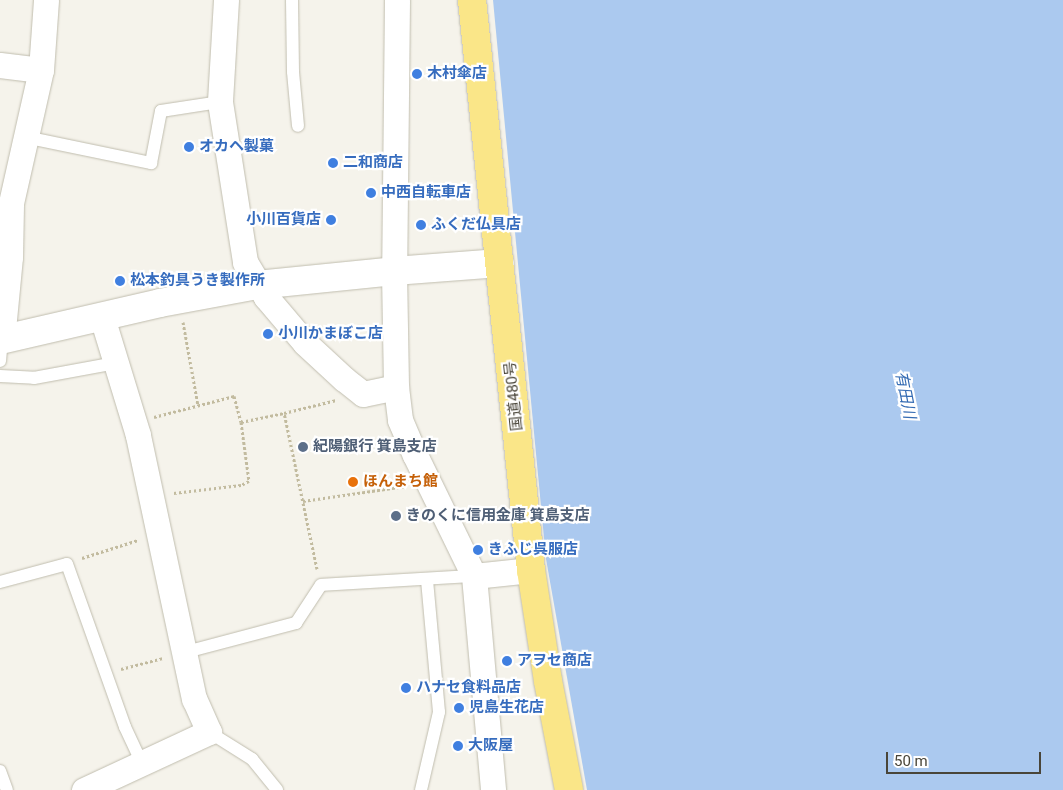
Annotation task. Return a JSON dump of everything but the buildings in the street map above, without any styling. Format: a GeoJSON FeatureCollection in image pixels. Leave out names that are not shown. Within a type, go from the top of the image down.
{"type":"FeatureCollection","features":[{"type":"Feature","properties":{"kind":"highway","name":"国道480号"},"geometry":{"type":"LineString","coordinates":[[472,0],[531,570],[548,681],[569,790]]}},
{"type":"Feature","properties":{"kind":"street"},"geometry":{"type":"LineString","coordinates":[[46,0],[40,70],[25,137],[10,161],[11,203],[1,347],[102,317],[179,299],[257,285],[394,270],[500,263]]}},
{"type":"Feature","properties":{"kind":"street"},"geometry":{"type":"LineString","coordinates":[[226,0],[220,102],[245,262],[257,285],[305,343],[363,394],[396,387]]}},
{"type":"Feature","properties":{"kind":"street"},"geometry":{"type":"LineString","coordinates":[[397,0],[394,270],[396,387],[400,420],[428,483],[474,576],[493,790]]}},
{"type":"Feature","properties":{"kind":"street"},"geometry":{"type":"LineString","coordinates":[[0,65],[40,70]]}},
{"type":"Feature","properties":{"kind":"street"},"geometry":{"type":"LineString","coordinates":[[84,790],[209,732],[194,699],[186,652],[134,422],[102,317]]}},
{"type":"Feature","properties":{"kind":"street"},"geometry":{"type":"LineString","coordinates":[[474,576],[531,570]]}},
{"type":"Feature","properties":{"kind":"lane"},"geometry":{"type":"LineString","coordinates":[[292,0],[293,72],[298,126]]}},
{"type":"Feature","properties":{"kind":"lane"},"geometry":{"type":"LineString","coordinates":[[25,137],[151,163],[161,111],[220,102]]}},
{"type":"Feature","properties":{"kind":"lane"},"geometry":{"type":"LineString","coordinates":[[0,376],[34,378],[116,363]]}},
{"type":"Feature","properties":{"kind":"lane"},"geometry":{"type":"LineString","coordinates":[[0,582],[67,564],[125,728],[142,762]]}},
{"type":"Feature","properties":{"kind":"lane"},"geometry":{"type":"LineString","coordinates":[[186,652],[296,623],[321,585],[474,576]]}},
{"type":"Feature","properties":{"kind":"lane"},"geometry":{"type":"LineString","coordinates":[[420,790],[439,712],[427,580]]}},
{"type":"Feature","properties":{"kind":"lane"},"geometry":{"type":"LineString","coordinates":[[209,732],[252,760],[277,790]]}},
{"type":"Feature","properties":{"kind":"lane"},"geometry":{"type":"LineString","coordinates":[[0,771],[7,790]]}},
{"type":"Feature","properties":{"kind":"path"},"geometry":{"type":"LineString","coordinates":[[179,299],[198,405]]}},
{"type":"Feature","properties":{"kind":"path"},"geometry":{"type":"LineString","coordinates":[[242,422],[363,394]]}},
{"type":"Feature","properties":{"kind":"path"},"geometry":{"type":"LineString","coordinates":[[134,422],[234,396],[242,422],[250,481],[241,485],[150,496]]}},
{"type":"Feature","properties":{"kind":"path"},"geometry":{"type":"LineString","coordinates":[[284,412],[321,585]]}},
{"type":"Feature","properties":{"kind":"path"},"geometry":{"type":"LineString","coordinates":[[303,501],[428,483]]}},
{"type":"Feature","properties":{"kind":"path"},"geometry":{"type":"LineString","coordinates":[[67,564],[115,546],[158,534]]}},
{"type":"Feature","properties":{"kind":"path"},"geometry":{"type":"LineString","coordinates":[[106,673],[186,652]]}},
{"type":"Feature","properties":{"kind":"water","name":"有田川"},"geometry":{"type":"Polygon","coordinates":[[[493,0],[1063,0],[1063,790],[587,790],[546,559],[493,0]]]}},
{"type":"Feature","properties":{"kind":"place","name":"木村傘店"},"geometry":{"type":"Point","coordinates":[417,74]}},
{"type":"Feature","properties":{"kind":"place","name":"オカヘ製菓"},"geometry":{"type":"Point","coordinates":[189,147]}},
{"type":"Feature","properties":{"kind":"place","name":"二和商店"},"geometry":{"type":"Point","coordinates":[333,163]}},
{"type":"Feature","properties":{"kind":"place","name":"中西自転車店"},"geometry":{"type":"Point","coordinates":[371,193]}},
{"type":"Feature","properties":{"kind":"place","name":"小川百貨店"},"geometry":{"type":"Point","coordinates":[331,220]}},
{"type":"Feature","properties":{"kind":"place","name":"ふくだ仏具店"},"geometry":{"type":"Point","coordinates":[421,225]}},
{"type":"Feature","properties":{"kind":"place","name":"松本釣具うき製作所"},"geometry":{"type":"Point","coordinates":[120,281]}},
{"type":"Feature","properties":{"kind":"place","name":"小川かまぼこ店"},"geometry":{"type":"Point","coordinates":[268,334]}},
{"type":"Feature","properties":{"kind":"place","name":"紀陽銀行 箕島支店"},"geometry":{"type":"Point","coordinates":[303,447]}},
{"type":"Feature","properties":{"kind":"place","name":"ほんまち館"},"geometry":{"type":"Point","coordinates":[353,482]}},
{"type":"Feature","properties":{"kind":"place","name":"きのくに信用金庫 箕島支店"},"geometry":{"type":"Point","coordinates":[396,516]}},
{"type":"Feature","properties":{"kind":"place","name":"きふじ呉服店"},"geometry":{"type":"Point","coordinates":[478,550]}},
{"type":"Feature","properties":{"kind":"place","name":"アヲセ商店"},"geometry":{"type":"Point","coordinates":[507,661]}},
{"type":"Feature","properties":{"kind":"place","name":"ハナセ食料品店"},"geometry":{"type":"Point","coordinates":[406,688]}},
{"type":"Feature","properties":{"kind":"place","name":"児島生花店"},"geometry":{"type":"Point","coordinates":[459,708]}},
{"type":"Feature","properties":{"kind":"place","name":"大阪屋"},"geometry":{"type":"Point","coordinates":[458,746]}}]}
